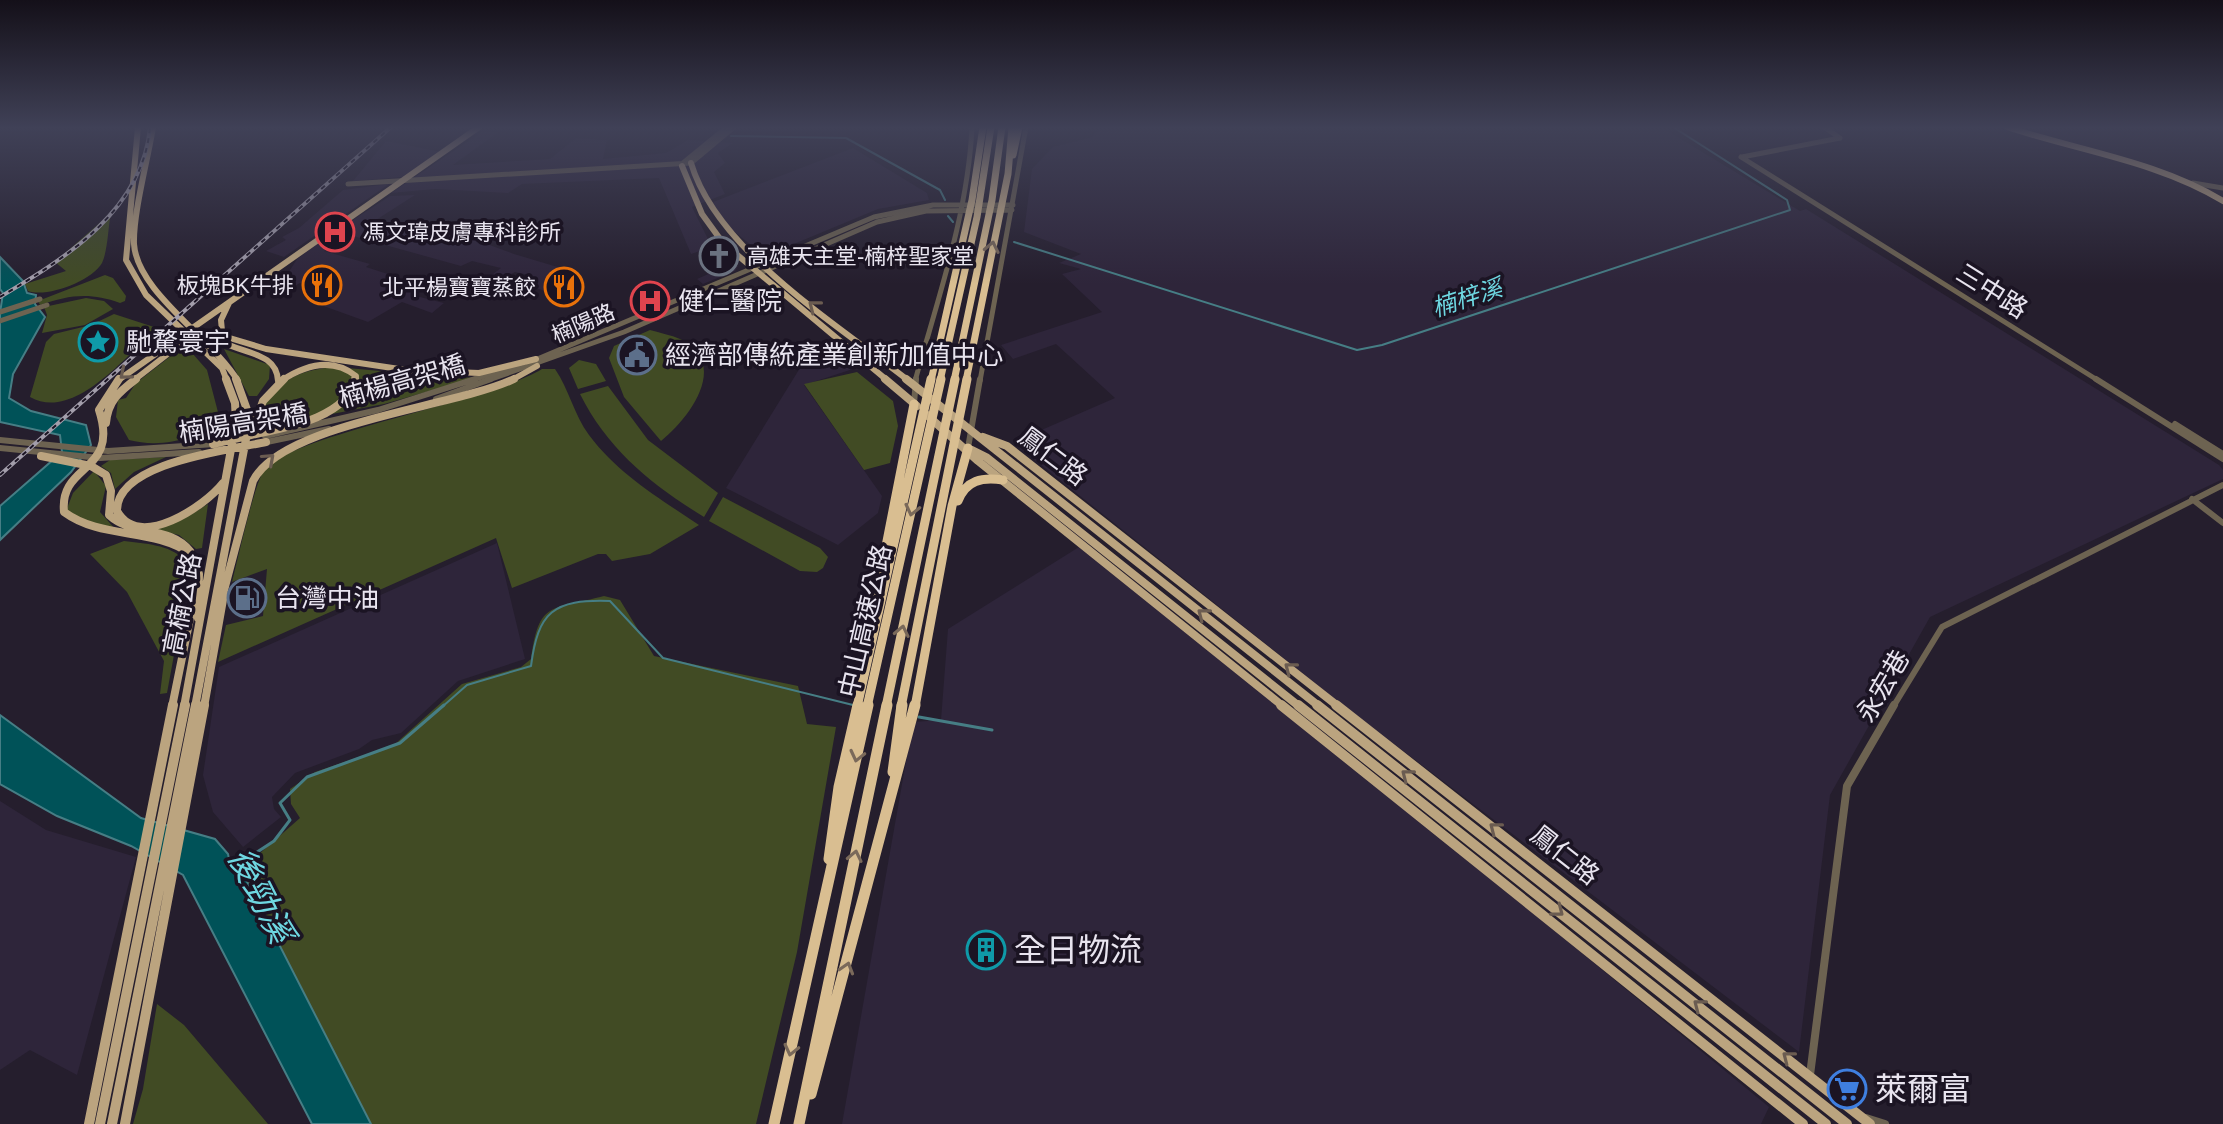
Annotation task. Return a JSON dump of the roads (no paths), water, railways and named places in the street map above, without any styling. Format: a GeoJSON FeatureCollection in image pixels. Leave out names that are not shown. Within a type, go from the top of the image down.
{"type":"FeatureCollection","features":[{"type":"Feature","properties":{"kind":"highway"},"geometry":{"type":"LineString","coordinates":[[977,200],[979,179]]}},
{"type":"Feature","properties":{"kind":"highway","name":"中山高速公路"},"geometry":{"type":"LineString","coordinates":[[774,1124],[821,919],[862,706],[962,286],[966,213],[977,200],[981,179]]}},
{"type":"Feature","properties":{"kind":"highway","name":"中山高速公路"},"geometry":{"type":"LineString","coordinates":[[801,1124],[995,179]]}},
{"type":"Feature","properties":{"kind":"highway"},"geometry":{"type":"LineString","coordinates":[[801,1124],[881,851],[951,450],[1007,179]]}},
{"type":"Feature","properties":{"kind":"highway"},"geometry":{"type":"LineString","coordinates":[[867,657],[966,213]]}},
{"type":"Feature","properties":{"kind":"highway"},"geometry":{"type":"LineString","coordinates":[[862,706],[867,657],[914,404]]}},
{"type":"Feature","properties":{"kind":"highway"},"geometry":{"type":"LineString","coordinates":[[906,714],[925,664],[944,542],[968,448]]}},
{"type":"Feature","properties":{"kind":"highway"},"geometry":{"type":"LineString","coordinates":[[944,542],[965,486],[985,478],[1003,480]]}},
{"type":"Feature","properties":{"kind":"main road","name":"高楠公路"},"geometry":{"type":"LineString","coordinates":[[100,1124],[158,870],[216,592],[226,479],[236,422],[235,403],[222,368],[146,295],[131,272],[125,245],[133,179]]}},
{"type":"Feature","properties":{"kind":"main road"},"geometry":{"type":"LineString","coordinates":[[144,179],[135,257],[155,292],[201,332],[260,353],[406,370],[463,374],[537,363]]}},
{"type":"Feature","properties":{"kind":"main road"},"geometry":{"type":"LineString","coordinates":[[106,425],[100,406],[120,377],[405,179]]}},
{"type":"Feature","properties":{"kind":"main road"},"geometry":{"type":"LineString","coordinates":[[688,179],[702,214],[723,243],[968,448]]}},
{"type":"Feature","properties":{"kind":"main road"},"geometry":{"type":"LineString","coordinates":[[698,179],[712,212],[733,238],[971,432]]}},
{"type":"Feature","properties":{"kind":"main road"},"geometry":{"type":"LineString","coordinates":[[2187,179],[2197,182],[2223,201]]}},
{"type":"Feature","properties":{"kind":"main road"},"geometry":{"type":"LineString","coordinates":[[401,182],[410,180]]}},
{"type":"Feature","properties":{"kind":"main road"},"geometry":{"type":"LineString","coordinates":[[235,297],[221,315],[223,342],[235,350],[274,362],[278,369],[278,381]]}},
{"type":"Feature","properties":{"kind":"main road","name":"高楠公路"},"geometry":{"type":"LineString","coordinates":[[112,1124],[170,808],[245,450],[248,403],[231,364],[201,332]]}},
{"type":"Feature","properties":{"kind":"main road"},"geometry":{"type":"LineString","coordinates":[[192,555],[163,539],[83,525],[64,512],[65,491],[98,454],[105,440],[106,411],[112,399],[169,353],[194,339],[223,336],[241,342],[406,370]]}},
{"type":"Feature","properties":{"kind":"main road"},"geometry":{"type":"LineString","coordinates":[[208,629],[216,611],[216,592],[253,481],[271,455],[299,442],[466,395],[527,374],[537,363]]}},
{"type":"Feature","properties":{"kind":"main road"},"geometry":{"type":"LineString","coordinates":[[213,444],[320,415],[346,400],[357,386],[353,372],[333,365],[303,369],[278,381],[260,404],[245,450]]}},
{"type":"Feature","properties":{"kind":"main road","name":"鳳仁路"},"geometry":{"type":"LineString","coordinates":[[971,432],[1007,446],[1866,1120]]}},
{"type":"Feature","properties":{"kind":"main road","name":"鳳仁路"},"geometry":{"type":"LineString","coordinates":[[971,432],[1847,1124]]}},
{"type":"Feature","properties":{"kind":"main road"},"geometry":{"type":"LineString","coordinates":[[226,479],[210,500],[179,518],[149,524],[128,522],[119,516],[117,508],[126,489],[152,471],[266,442]]}},
{"type":"Feature","properties":{"kind":"main road","name":"鳳仁路"},"geometry":{"type":"LineString","coordinates":[[968,448],[1003,480],[1803,1124]]}},
{"type":"Feature","properties":{"kind":"main road","name":"鳳仁路"},"geometry":{"type":"LineString","coordinates":[[968,448],[986,457],[1826,1124]]}},
{"type":"Feature","properties":{"kind":"main road"},"geometry":{"type":"LineString","coordinates":[[41,456],[91,466],[106,475],[111,491],[109,515],[120,525],[176,537],[186,543],[199,570],[196,590],[198,610],[208,629]]}},
{"type":"Feature","properties":{"kind":"main road","name":"高楠公路"},"geometry":{"type":"LineString","coordinates":[[170,808],[187,634],[196,590]]}},
{"type":"Feature","properties":{"kind":"main road"},"geometry":{"type":"LineString","coordinates":[[187,634],[198,610],[216,592]]}},
{"type":"Feature","properties":{"kind":"main road","name":"高楠公路"},"geometry":{"type":"LineString","coordinates":[[89,1124],[158,870]]}},
{"type":"Feature","properties":{"kind":"main road","name":"高楠公路"},"geometry":{"type":"LineString","coordinates":[[125,1124],[158,870]]}},
{"type":"Feature","properties":{"kind":"street"},"geometry":{"type":"LineString","coordinates":[[410,180],[420,179]]}},
{"type":"Feature","properties":{"kind":"street"},"geometry":{"type":"LineString","coordinates":[[401,182],[348,184],[443,179]]}},
{"type":"Feature","properties":{"kind":"street"},"geometry":{"type":"LineString","coordinates":[[914,404],[914,386],[957,226],[966,213],[969,179]]}},
{"type":"Feature","properties":{"kind":"street"},"geometry":{"type":"LineString","coordinates":[[968,448],[1017,179]]}},
{"type":"Feature","properties":{"kind":"street","name":"三中路"},"geometry":{"type":"LineString","coordinates":[[1779,179],[2223,457]]}},
{"type":"Feature","properties":{"kind":"street"},"geometry":{"type":"LineString","coordinates":[[2197,182],[2223,188]]}},
{"type":"Feature","properties":{"kind":"street","name":"楠陽路"},"geometry":{"type":"LineString","coordinates":[[537,363],[751,268],[765,267],[877,222],[919,212],[966,213],[1012,208]]}},
{"type":"Feature","properties":{"kind":"street","name":"楠陽路"},"geometry":{"type":"LineString","coordinates":[[485,381],[758,274],[765,267]]}},
{"type":"Feature","properties":{"kind":"street"},"geometry":{"type":"LineString","coordinates":[[0,312],[40,299]]}},
{"type":"Feature","properties":{"kind":"street"},"geometry":{"type":"LineString","coordinates":[[0,321],[47,305]]}},
{"type":"Feature","properties":{"kind":"street","name":"楠陽高架橋"},"geometry":{"type":"LineString","coordinates":[[0,448],[41,456],[167,456],[266,442],[361,421],[485,381]]}},
{"type":"Feature","properties":{"kind":"street","name":"楠楊高架橋"},"geometry":{"type":"LineString","coordinates":[[0,440],[56,449],[111,452],[213,444],[323,425],[485,381]]}},
{"type":"Feature","properties":{"kind":"street","name":"永宏巷"},"geometry":{"type":"LineString","coordinates":[[1810,1075],[1847,786],[1932,640],[1942,627],[1958,618],[2223,485]]}},
{"type":"Feature","properties":{"kind":"street"},"geometry":{"type":"LineString","coordinates":[[2192,499],[2223,523]]}},
{"type":"Feature","properties":{"kind":"street"},"geometry":{"type":"LineString","coordinates":[[1866,1120],[1885,1124]]}},
{"type":"Feature","properties":{"kind":"waterway","name":"楠梓溪"},"geometry":{"type":"LineString","coordinates":[[921,179],[940,190],[945,200]]}},
{"type":"Feature","properties":{"kind":"waterway","name":"楠梓溪"},"geometry":{"type":"LineString","coordinates":[[1014,242],[1357,350],[1382,345],[1790,210],[1787,200],[1755,179]]}},
{"type":"Feature","properties":{"kind":"waterway","name":"楠梓溪"},"geometry":{"type":"LineString","coordinates":[[948,216],[953,222]]}},
{"type":"Feature","properties":{"kind":"waterway"},"geometry":{"type":"LineString","coordinates":[[442,707],[467,685],[531,666],[538,633],[552,612],[562,606],[591,601],[610,601],[663,658],[853,705]]}},
{"type":"Feature","properties":{"kind":"waterway","name":"後勁溪"},"geometry":{"type":"LineString","coordinates":[[233,868],[274,841],[290,820],[280,803],[307,777],[400,743],[444,705]]}},
{"type":"Feature","properties":{"kind":"waterway"},"geometry":{"type":"LineString","coordinates":[[919,717],[992,730]]}},
{"type":"Feature","properties":{"kind":"railway"},"geometry":{"type":"LineString","coordinates":[[0,297],[75,248],[117,207],[135,179]]}},
{"type":"Feature","properties":{"kind":"railway"},"geometry":{"type":"LineString","coordinates":[[0,475],[332,179]]}},
{"type":"Feature","properties":{"kind":"place","name":"馮文瑋皮膚專科診所"},"geometry":{"type":"Point","coordinates":[335,232]}},
{"type":"Feature","properties":{"kind":"place","name":"高雄天主堂-楠梓聖家堂"},"geometry":{"type":"Point","coordinates":[719,256]}},
{"type":"Feature","properties":{"kind":"place","name":"板塊BK牛排"},"geometry":{"type":"Point","coordinates":[322,285]}},
{"type":"Feature","properties":{"kind":"place","name":"北平楊寶寶蒸餃"},"geometry":{"type":"Point","coordinates":[564,287]}},
{"type":"Feature","properties":{"kind":"place","name":"健仁醫院"},"geometry":{"type":"Point","coordinates":[650,301]}},
{"type":"Feature","properties":{"kind":"place","name":"馳騖寰宇"},"geometry":{"type":"Point","coordinates":[98,342]}},
{"type":"Feature","properties":{"kind":"place","name":"經濟部傳統產業創新加值中心"},"geometry":{"type":"Point","coordinates":[637,355]}},
{"type":"Feature","properties":{"kind":"place","name":"台灣中油"},"geometry":{"type":"Point","coordinates":[247,598]}},
{"type":"Feature","properties":{"kind":"place","name":"全日物流"},"geometry":{"type":"Point","coordinates":[986,950]}},
{"type":"Feature","properties":{"kind":"place","name":"萊爾富"},"geometry":{"type":"Point","coordinates":[1847,1089]}}]}
